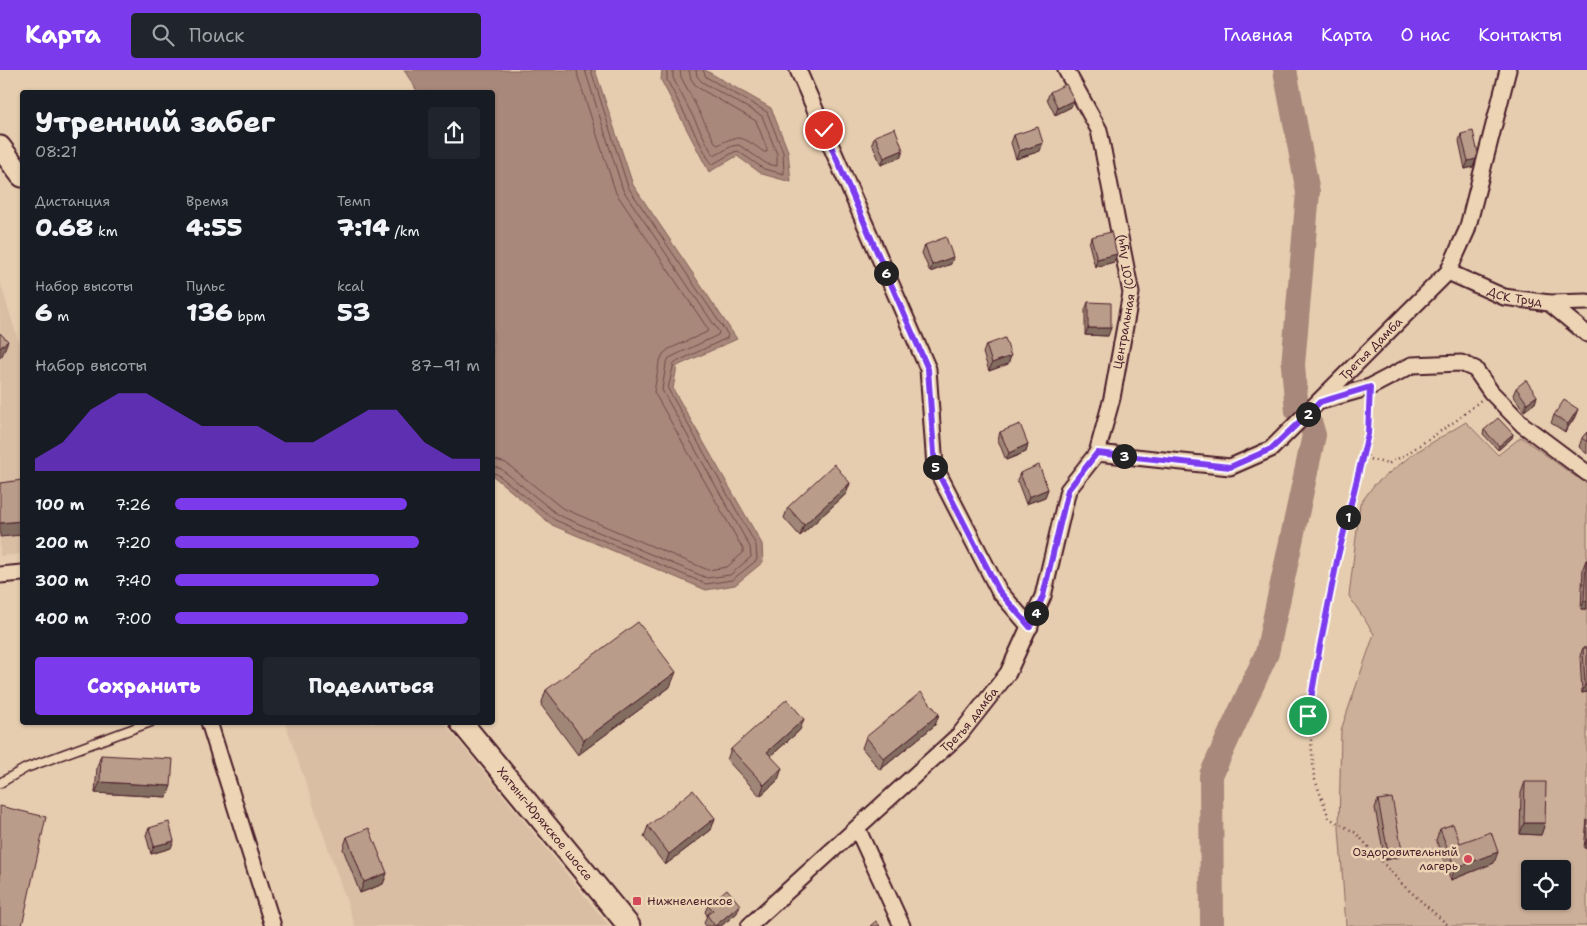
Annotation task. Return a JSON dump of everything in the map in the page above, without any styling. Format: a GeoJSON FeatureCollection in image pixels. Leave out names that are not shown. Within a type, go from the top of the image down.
{"type":"FeatureCollection","features":[{"type":"Feature","properties":{"kind":"main road"},"geometry":{"type":"LineString","coordinates":[[0,147],[20,173]]}},
{"type":"Feature","properties":{"kind":"main road","name":"Хатынг-Юряхское шоссе"},"geometry":{"type":"LineString","coordinates":[[463,725],[629,926]]}},
{"type":"Feature","properties":{"kind":"street"},"geometry":{"type":"LineString","coordinates":[[798,70],[928,369],[935,467],[999,591],[1030,627]]}},
{"type":"Feature","properties":{"kind":"street","name":"Центральная (СОТ Луч)"},"geometry":{"type":"LineString","coordinates":[[1066,70],[1099,130],[1131,293],[1112,398],[1097,453]]}},
{"type":"Feature","properties":{"kind":"street","name":"Третья Дамба"},"geometry":{"type":"LineString","coordinates":[[1097,453],[1230,467],[1271,449],[1448,272],[1467,230],[1508,70]]}},
{"type":"Feature","properties":{"kind":"street","name":"ДСК Труд"},"geometry":{"type":"LineString","coordinates":[[1448,272],[1504,296],[1549,303],[1587,302]]}},
{"type":"Feature","properties":{"kind":"street"},"geometry":{"type":"LineString","coordinates":[[1549,303],[1587,334]]}},
{"type":"Feature","properties":{"kind":"street"},"geometry":{"type":"LineString","coordinates":[[1320,402],[1370,387],[1412,365],[1461,363],[1475,369],[1491,392],[1523,424],[1587,472]]}},
{"type":"Feature","properties":{"kind":"street","name":"Третья дамба"},"geometry":{"type":"LineString","coordinates":[[749,926],[960,734],[1008,673],[1043,596],[1068,490],[1097,453]]}},
{"type":"Feature","properties":{"kind":"street"},"geometry":{"type":"LineString","coordinates":[[0,575],[20,573]]}},
{"type":"Feature","properties":{"kind":"street"},"geometry":{"type":"LineString","coordinates":[[211,725],[273,926]]}},
{"type":"Feature","properties":{"kind":"street"},"geometry":{"type":"LineString","coordinates":[[857,828],[902,926]]}},
{"type":"Feature","properties":{"kind":"lane"},"geometry":{"type":"LineString","coordinates":[[0,783],[26,768],[143,725]]}},
{"type":"Feature","properties":{"kind":"path"},"geometry":{"type":"LineString","coordinates":[[1370,387],[1368,434],[1338,556],[1308,716],[1314,777],[1330,818],[1356,833],[1403,885],[1449,926]]}},
{"type":"Feature","properties":{"kind":"path"},"geometry":{"type":"LineString","coordinates":[[1364,450],[1369,459],[1388,464],[1405,456],[1460,418],[1474,404],[1491,392]]}},
{"type":"Feature","properties":{"kind":"shaded area"},"geometry":{"type":"Polygon","coordinates":[[[0,282],[20,346],[20,554],[0,556],[0,282]]]}},
{"type":"Feature","properties":{"kind":"shaded area"},"geometry":{"type":"Polygon","coordinates":[[[1466,422],[1498,455],[1521,437],[1576,477],[1587,479],[1587,926],[1346,926],[1339,828],[1341,730],[1374,634],[1349,596],[1360,504],[1374,485],[1413,454],[1466,422]]]}},
{"type":"Feature","properties":{"kind":"shaded area"},"geometry":{"type":"Polygon","coordinates":[[[286,725],[446,725],[609,926],[355,926],[286,725]]]}},
{"type":"Feature","properties":{"kind":"water"},"geometry":{"type":"Polygon","coordinates":[[[404,70],[595,70],[633,185],[737,339],[677,366],[673,389],[762,544],[763,562],[735,585],[706,590],[552,525],[495,478],[495,90],[416,90],[404,70]]]}},
{"type":"Feature","properties":{"kind":"water"},"geometry":{"type":"Polygon","coordinates":[[[662,70],[705,70],[771,108],[788,151],[791,182],[762,174],[737,156],[709,172],[661,80],[662,70]]]}},
{"type":"Feature","properties":{"kind":"building"},"geometry":{"type":"Polygon","coordinates":[[[1066,84],[1074,100],[1058,108],[1050,92],[1066,84]]]}},
{"type":"Feature","properties":{"kind":"building"},"geometry":{"type":"Polygon","coordinates":[[[1038,127],[1043,143],[1019,151],[1014,135],[1038,127]]]}},
{"type":"Feature","properties":{"kind":"building"},"geometry":{"type":"Polygon","coordinates":[[[895,128],[903,150],[884,158],[875,136],[895,128]]]}},
{"type":"Feature","properties":{"kind":"building"},"geometry":{"type":"Polygon","coordinates":[[[1473,131],[1478,153],[1476,159],[1468,161],[1461,134],[1473,131]]]}},
{"type":"Feature","properties":{"kind":"building"},"geometry":{"type":"Polygon","coordinates":[[[1111,232],[1117,254],[1097,259],[1091,237],[1111,232]]]}},
{"type":"Feature","properties":{"kind":"building"},"geometry":{"type":"Polygon","coordinates":[[[946,237],[953,257],[932,265],[925,245],[946,237]]]}},
{"type":"Feature","properties":{"kind":"building"},"geometry":{"type":"Polygon","coordinates":[[[1088,302],[1111,303],[1111,328],[1088,328],[1088,302]]]}},
{"type":"Feature","properties":{"kind":"building"},"geometry":{"type":"Polygon","coordinates":[[[0,333],[8,341],[0,348],[0,333]]]}},
{"type":"Feature","properties":{"kind":"building"},"geometry":{"type":"Polygon","coordinates":[[[1005,338],[1011,356],[992,363],[986,345],[1005,338]]]}},
{"type":"Feature","properties":{"kind":"building"},"geometry":{"type":"Polygon","coordinates":[[[1526,380],[1537,396],[1527,403],[1516,388],[1526,380]]]}},
{"type":"Feature","properties":{"kind":"building"},"geometry":{"type":"Polygon","coordinates":[[[1564,400],[1578,409],[1568,424],[1554,415],[1564,400]]]}},
{"type":"Feature","properties":{"kind":"building"},"geometry":{"type":"Polygon","coordinates":[[[1498,418],[1513,434],[1499,446],[1484,430],[1498,418]]]}},
{"type":"Feature","properties":{"kind":"building"},"geometry":{"type":"Polygon","coordinates":[[[1020,424],[1028,444],[1009,453],[1000,432],[1020,424]]]}},
{"type":"Feature","properties":{"kind":"building"},"geometry":{"type":"Polygon","coordinates":[[[1587,432],[1587,442],[1582,438],[1587,432]]]}},
{"type":"Feature","properties":{"kind":"building"},"geometry":{"type":"Polygon","coordinates":[[[834,464],[850,483],[804,525],[788,507],[834,464]]]}},
{"type":"Feature","properties":{"kind":"building"},"geometry":{"type":"Polygon","coordinates":[[[1039,465],[1048,489],[1029,497],[1020,473],[1039,465]]]}},
{"type":"Feature","properties":{"kind":"building"},"geometry":{"type":"Polygon","coordinates":[[[20,480],[20,521],[0,523],[0,483],[20,480]]]}},
{"type":"Feature","properties":{"kind":"building"},"geometry":{"type":"Polygon","coordinates":[[[1586,560],[1587,601],[1584,601],[1586,560]]]}},
{"type":"Feature","properties":{"kind":"building"},"geometry":{"type":"Polygon","coordinates":[[[638,622],[676,672],[584,740],[546,690],[638,622]]]}},
{"type":"Feature","properties":{"kind":"building"},"geometry":{"type":"Polygon","coordinates":[[[1583,648],[1587,648],[1587,685],[1585,685],[1583,648]]]}},
{"type":"Feature","properties":{"kind":"building"},"geometry":{"type":"Polygon","coordinates":[[[921,692],[939,714],[884,759],[866,737],[921,692]]]}},
{"type":"Feature","properties":{"kind":"building"},"geometry":{"type":"Polygon","coordinates":[[[787,699],[804,719],[767,752],[782,768],[764,785],[731,749],[787,699]]]}},
{"type":"Feature","properties":{"kind":"building"},"geometry":{"type":"Polygon","coordinates":[[[101,755],[173,759],[171,786],[100,782],[101,755]]]}},
{"type":"Feature","properties":{"kind":"building"},"geometry":{"type":"Polygon","coordinates":[[[1525,782],[1546,782],[1545,823],[1524,823],[1525,782]]]}},
{"type":"Feature","properties":{"kind":"building"},"geometry":{"type":"Polygon","coordinates":[[[693,790],[715,818],[669,854],[648,826],[693,790]]]}},
{"type":"Feature","properties":{"kind":"building"},"geometry":{"type":"Polygon","coordinates":[[[1392,798],[1402,850],[1388,852],[1378,800],[1392,798]]]}},
{"type":"Feature","properties":{"kind":"building"},"geometry":{"type":"Polygon","coordinates":[[[0,806],[46,817],[22,926],[0,926],[0,806]]]}},
{"type":"Feature","properties":{"kind":"building"},"geometry":{"type":"Polygon","coordinates":[[[169,822],[174,841],[154,846],[149,828],[169,822]]]}},
{"type":"Feature","properties":{"kind":"building"},"geometry":{"type":"Polygon","coordinates":[[[1453,824],[1460,843],[1491,832],[1498,852],[1455,868],[1440,829],[1453,824]]]}},
{"type":"Feature","properties":{"kind":"building"},"geometry":{"type":"Polygon","coordinates":[[[369,828],[387,873],[364,882],[347,837],[369,828]]]}},
{"type":"Feature","properties":{"kind":"building"},"geometry":{"type":"Polygon","coordinates":[[[727,889],[740,905],[715,926],[707,915],[713,910],[708,905],[727,889]]]}},
{"type":"Feature","properties":{"kind":"building"},"geometry":{"type":"Polygon","coordinates":[[[876,921],[880,926],[870,926],[876,921]]]}},
{"type":"Feature","properties":{"kind":"waterway"},"geometry":{"type":"LineString","coordinates":[[1285,70],[1308,192],[1293,365],[1297,411]]}},
{"type":"Feature","properties":{"kind":"waterway"},"geometry":{"type":"LineString","coordinates":[[1212,926],[1211,775],[1267,653],[1314,435],[1311,425]]}},
{"type":"Feature","properties":{"kind":"place","name":"Оздоровительный лагерь"},"geometry":{"type":"Point","coordinates":[1468,859]}},
{"type":"Feature","properties":{"kind":"place","name":"Нижнеленское"},"geometry":{"type":"Point","coordinates":[637,901]}},
{"type":"Feature","properties":{"kind":"route"},"geometry":{"type":"LineString","coordinates":[[824,130],[928,369],[935,467],[999,591],[1030,627],[1043,596],[1068,490],[1097,453],[1230,467],[1271,449],[1320,402],[1370,387],[1368,434],[1338,556],[1308,716]]}}]}
